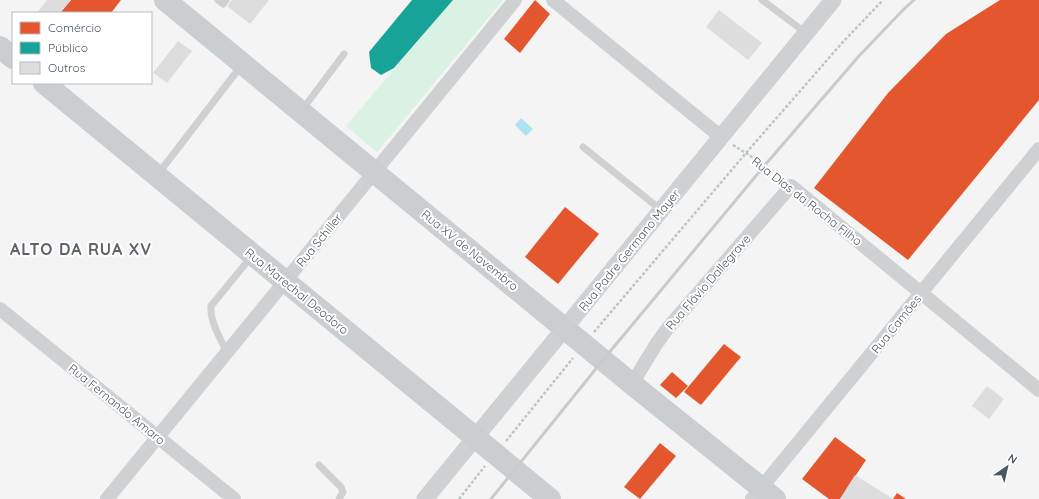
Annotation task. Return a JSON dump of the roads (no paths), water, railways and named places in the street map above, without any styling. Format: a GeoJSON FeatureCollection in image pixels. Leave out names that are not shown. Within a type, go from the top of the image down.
{"type":"FeatureCollection","features":[{"type":"Feature","properties":{"kind":"main road","name":"Rua XV de Novembro"},"geometry":{"type":"LineString","coordinates":[[166,0],[565,328],[763,495]]}},
{"type":"Feature","properties":{"kind":"main road"},"geometry":{"type":"LineString","coordinates":[[0,47],[12,57]]}},
{"type":"Feature","properties":{"kind":"main road","name":"Rua Marechal Deodoro"},"geometry":{"type":"LineString","coordinates":[[45,84],[550,499]]}},
{"type":"Feature","properties":{"kind":"street","name":"Rua Schiller"},"geometry":{"type":"LineString","coordinates":[[107,499],[515,0]]}},
{"type":"Feature","properties":{"kind":"street"},"geometry":{"type":"LineString","coordinates":[[553,0],[721,137]]}},
{"type":"Feature","properties":{"kind":"street","name":"Rua Padre Germano Mayer"},"geometry":{"type":"LineString","coordinates":[[425,499],[833,0]]}},
{"type":"Feature","properties":{"kind":"street","name":"Rua Camões"},"geometry":{"type":"LineString","coordinates":[[763,495],[921,293],[1039,149]]}},
{"type":"Feature","properties":{"kind":"street","name":"Rua Dias da Rocha Filho"},"geometry":{"type":"LineString","coordinates":[[791,186],[1039,390]]}},
{"type":"Feature","properties":{"kind":"street","name":"Rua Flávio Dallegrave"},"geometry":{"type":"LineString","coordinates":[[632,384],[667,329],[791,186]]}},
{"type":"Feature","properties":{"kind":"street","name":"Rua Fernando Amaro"},"geometry":{"type":"LineString","coordinates":[[0,309],[234,499]]}},
{"type":"Feature","properties":{"kind":"lane"},"geometry":{"type":"LineString","coordinates":[[218,0],[223,4],[226,0]]}},
{"type":"Feature","properties":{"kind":"lane"},"geometry":{"type":"LineString","coordinates":[[762,0],[806,33]]}},
{"type":"Feature","properties":{"kind":"lane"},"geometry":{"type":"LineString","coordinates":[[301,111],[344,54]]}},
{"type":"Feature","properties":{"kind":"lane"},"geometry":{"type":"LineString","coordinates":[[156,175],[243,64]]}},
{"type":"Feature","properties":{"kind":"lane"},"geometry":{"type":"LineString","coordinates":[[583,147],[661,210]]}},
{"type":"Feature","properties":{"kind":"lane"},"geometry":{"type":"LineString","coordinates":[[227,353],[210,311],[211,306],[252,255]]}},
{"type":"Feature","properties":{"kind":"lane"},"geometry":{"type":"LineString","coordinates":[[319,466],[342,487],[343,492],[339,499]]}},
{"type":"Feature","properties":{"kind":"water"},"geometry":{"type":"Polygon","coordinates":[[[521,118],[533,129],[526,136],[515,125],[521,118]]]}},
{"type":"Feature","properties":{"kind":"railway"},"geometry":{"type":"LineString","coordinates":[[491,499],[603,360],[765,165],[859,56],[914,0]]}},
{"type":"Feature","properties":{"kind":"district","name":"ALTO DA RUA XV"},"geometry":{"type":"Point","coordinates":[81,249]}}]}
